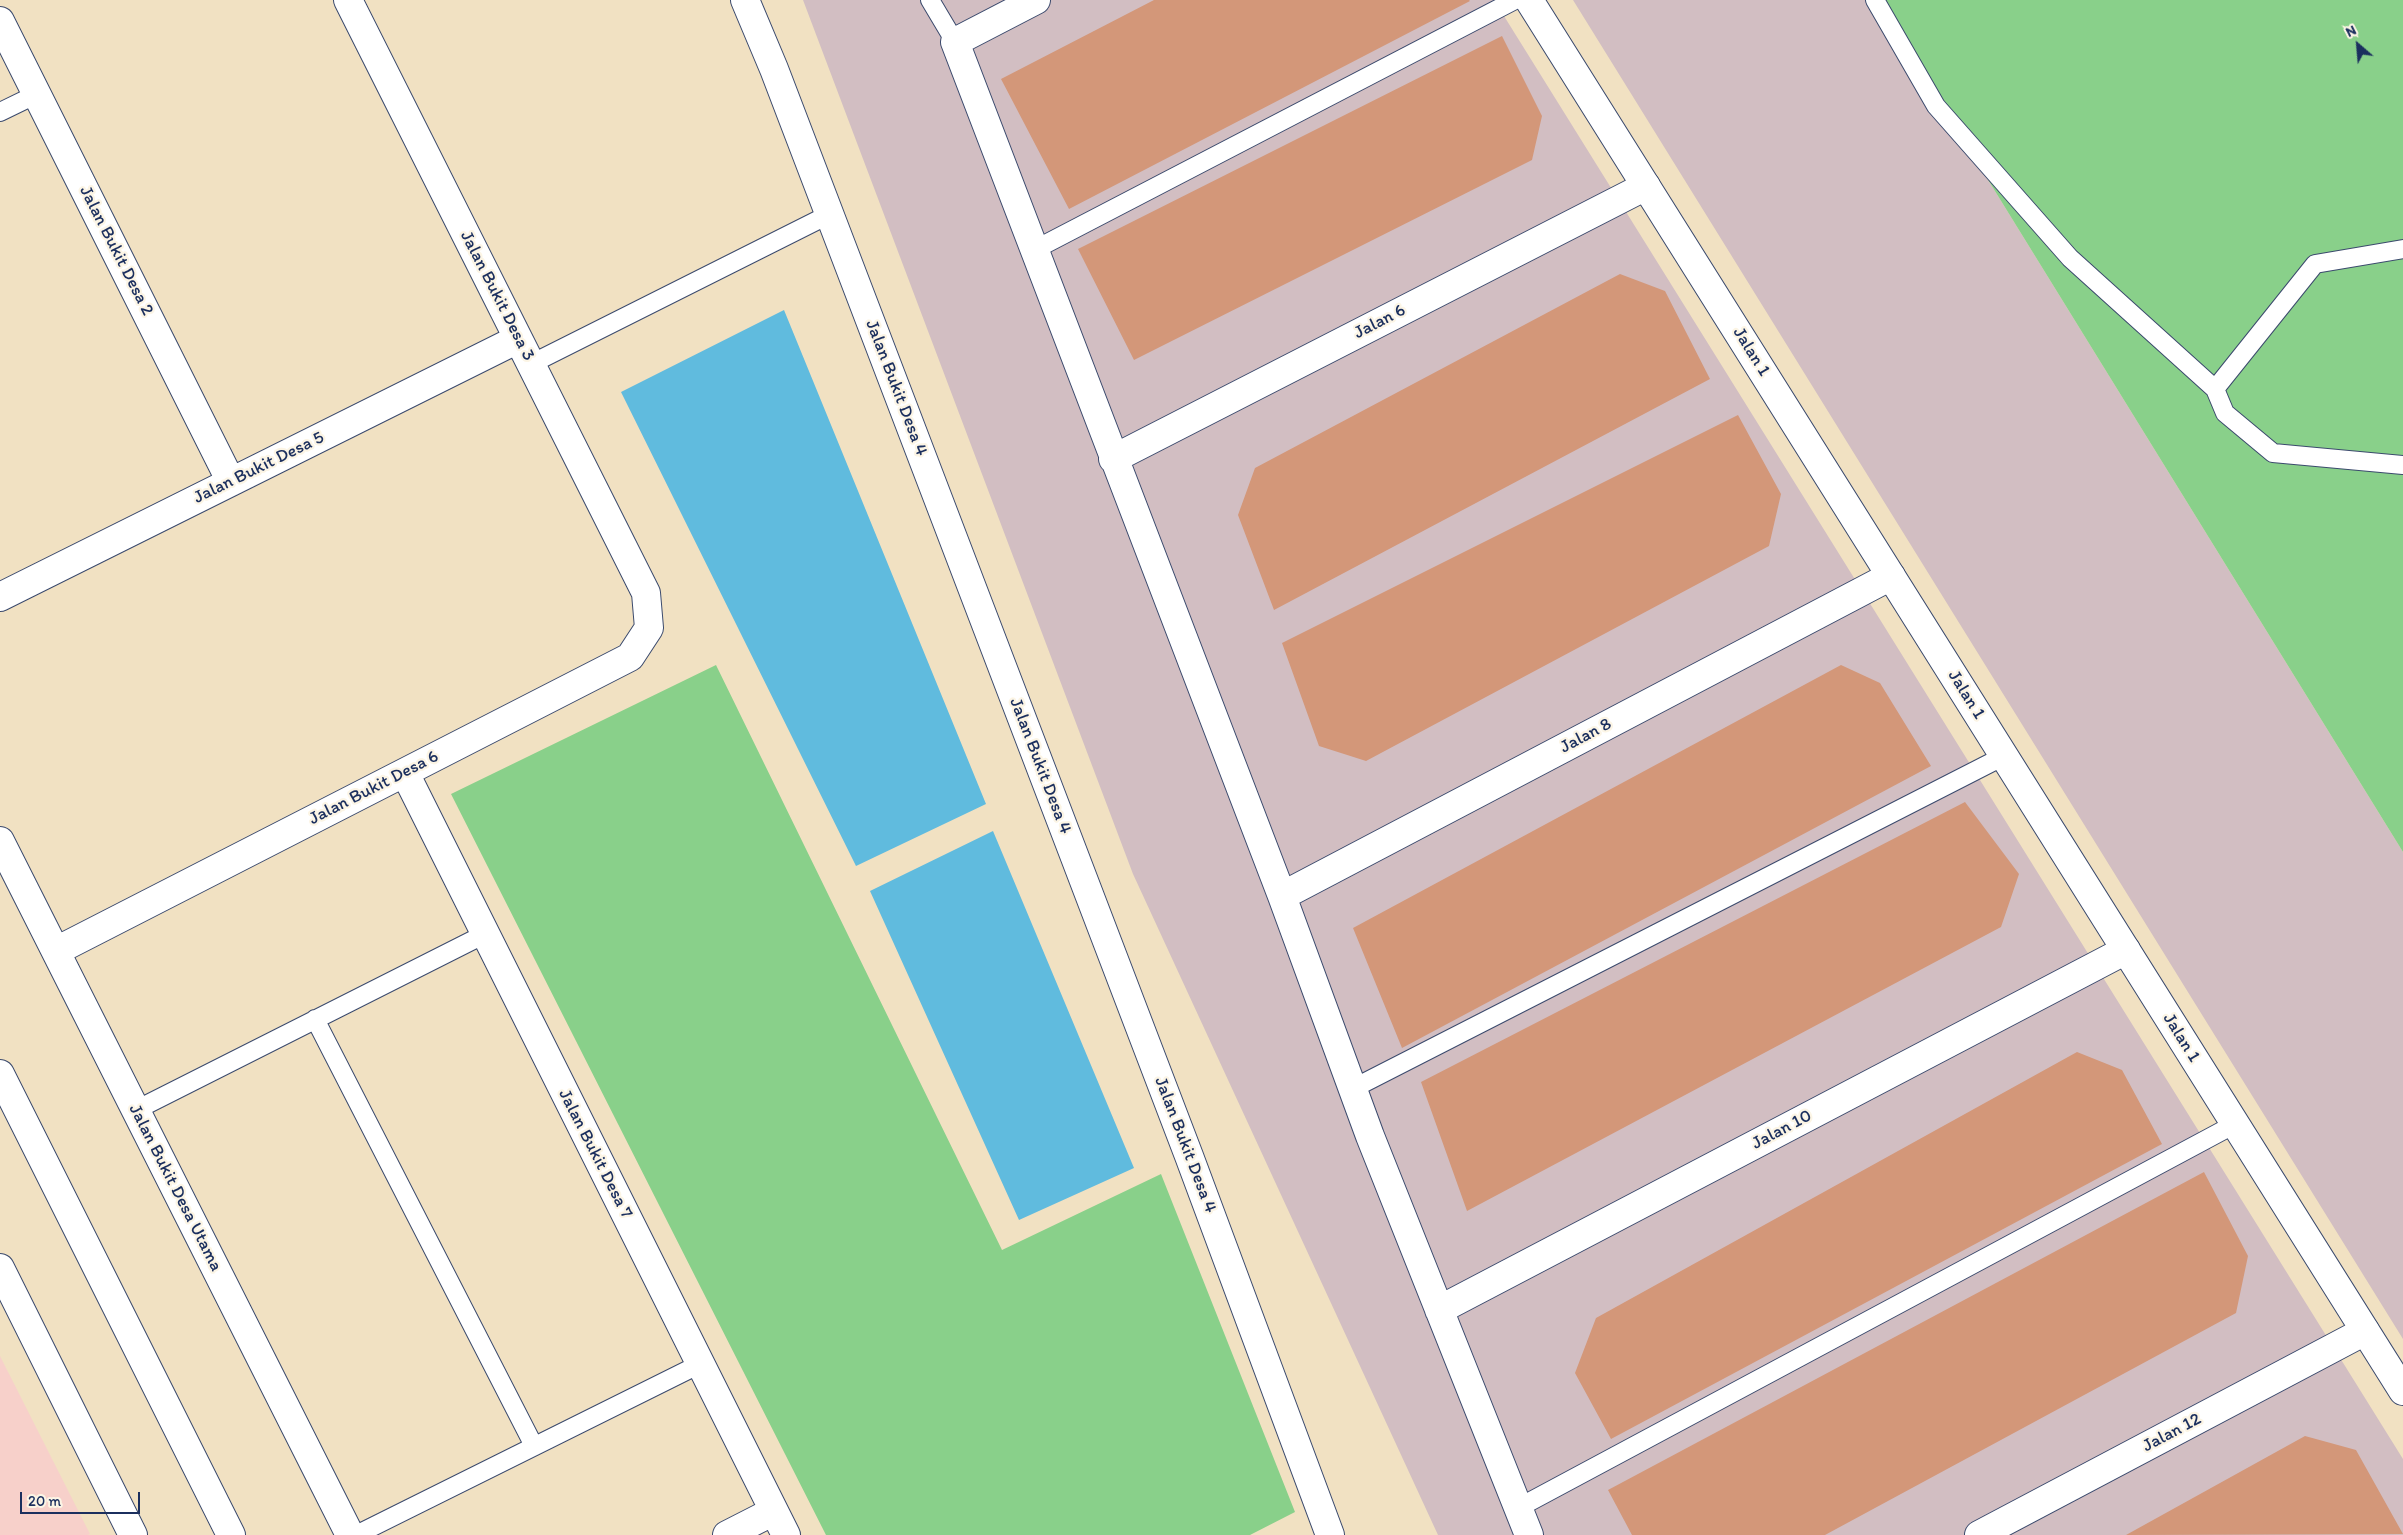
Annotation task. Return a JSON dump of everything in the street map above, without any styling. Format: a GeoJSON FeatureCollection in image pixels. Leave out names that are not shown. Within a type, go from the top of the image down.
{"type":"FeatureCollection","features":[{"type":"Feature","properties":{"kind":"street","name":"Jalan Bukit Desa 3"},"geometry":{"type":"LineString","coordinates":[[348,0],[646,593]]}},
{"type":"Feature","properties":{"kind":"street","name":"Jalan Bukit Desa 4"},"geometry":{"type":"LineString","coordinates":[[745,0],[830,214],[1189,1156],[1330,1535]]}},
{"type":"Feature","properties":{"kind":"street"},"geometry":{"type":"LineString","coordinates":[[1036,0],[955,42],[1113,459],[1282,896],[1352,1089],[1529,1535]]}},
{"type":"Feature","properties":{"kind":"street","name":"Jalan 1"},"geometry":{"type":"LineString","coordinates":[[1529,0],[2403,1391]]}},
{"type":"Feature","properties":{"kind":"street","name":"Jalan Bukit Desa 2"},"geometry":{"type":"LineString","coordinates":[[0,20],[231,482]]}},
{"type":"Feature","properties":{"kind":"street","name":"Jalan 6"},"geometry":{"type":"LineString","coordinates":[[1113,459],[1646,186]]}},
{"type":"Feature","properties":{"kind":"street","name":"Jalan Bukit Desa 5"},"geometry":{"type":"LineString","coordinates":[[0,598],[518,338]]}},
{"type":"Feature","properties":{"kind":"street","name":"Jalan 8"},"geometry":{"type":"LineString","coordinates":[[1282,896],[1891,576]]}},
{"type":"Feature","properties":{"kind":"street","name":"Jalan Bukit Desa 6"},"geometry":{"type":"LineString","coordinates":[[56,952],[630,657],[649,628],[646,593]]}},
{"type":"Feature","properties":{"kind":"street","name":"Jalan Bukit Desa 7"},"geometry":{"type":"LineString","coordinates":[[405,773],[786,1535]]}},
{"type":"Feature","properties":{"kind":"street","name":"Jalan Bukit Desa Utama"},"geometry":{"type":"LineString","coordinates":[[0,841],[350,1535]]}},
{"type":"Feature","properties":{"kind":"street","name":"Jalan 10"},"geometry":{"type":"LineString","coordinates":[[1439,1310],[2126,950]]}},
{"type":"Feature","properties":{"kind":"street"},"geometry":{"type":"LineString","coordinates":[[0,1074],[231,1535]]}},
{"type":"Feature","properties":{"kind":"street"},"geometry":{"type":"LineString","coordinates":[[0,1268],[130,1534]]}},
{"type":"Feature","properties":{"kind":"street","name":"Jalan 12"},"geometry":{"type":"LineString","coordinates":[[1982,1534],[2365,1331]]}},
{"type":"Feature","properties":{"kind":"street"},"geometry":{"type":"LineString","coordinates":[[727,1535],[774,1511]]}},
{"type":"Feature","properties":{"kind":"lane"},"geometry":{"type":"LineString","coordinates":[[930,0],[955,42]]}},
{"type":"Feature","properties":{"kind":"lane"},"geometry":{"type":"LineString","coordinates":[[1034,250],[1515,0]]}},
{"type":"Feature","properties":{"kind":"lane"},"geometry":{"type":"LineString","coordinates":[[1874,0],[1936,106],[2070,258],[2215,389],[2226,413],[2273,453],[2403,465]]}},
{"type":"Feature","properties":{"kind":"lane"},"geometry":{"type":"LineString","coordinates":[[0,112],[37,94]]}},
{"type":"Feature","properties":{"kind":"lane"},"geometry":{"type":"LineString","coordinates":[[531,364],[830,214]]}},
{"type":"Feature","properties":{"kind":"lane"},"geometry":{"type":"LineString","coordinates":[[2215,389],[2315,264],[2403,249]]}},
{"type":"Feature","properties":{"kind":"lane"},"geometry":{"type":"LineString","coordinates":[[1352,1089],[2004,756]]}},
{"type":"Feature","properties":{"kind":"lane"},"geometry":{"type":"LineString","coordinates":[[136,1110],[485,934]]}},
{"type":"Feature","properties":{"kind":"lane"},"geometry":{"type":"LineString","coordinates":[[316,1019],[534,1446]]}},
{"type":"Feature","properties":{"kind":"lane"},"geometry":{"type":"LineString","coordinates":[[1518,1508],[2235,1124]]}},
{"type":"Feature","properties":{"kind":"lane"},"geometry":{"type":"LineString","coordinates":[[356,1535],[700,1364]]}},
{"type":"Feature","properties":{"kind":"shaded area"},"geometry":{"type":"Polygon","coordinates":[[[803,0],[1494,0],[2403,1459],[2403,1535],[1438,1535],[1133,874],[803,0]]]}},
{"type":"Feature","properties":{"kind":"shaded area"},"geometry":{"type":"Polygon","coordinates":[[[1573,0],[1877,0],[2403,852],[2403,1339],[1573,0]]]}},
{"type":"Feature","properties":{"kind":"shaded area"},"geometry":{"type":"Polygon","coordinates":[[[0,1356],[90,1534],[88,1535],[0,1535],[0,1356]]]}},
{"type":"Feature","properties":{"kind":"green space"},"geometry":{"type":"Polygon","coordinates":[[[1877,0],[2403,0],[2403,852],[1877,0]]]}},
{"type":"Feature","properties":{"kind":"green space"},"geometry":{"type":"Polygon","coordinates":[[[716,665],[1002,1250],[1161,1174],[1295,1512],[1250,1535],[826,1535],[451,794],[716,665]]]}},
{"type":"Feature","properties":{"kind":"water"},"geometry":{"type":"Polygon","coordinates":[[[784,310],[986,804],[856,866],[621,392],[784,310]]]}},
{"type":"Feature","properties":{"kind":"water"},"geometry":{"type":"Polygon","coordinates":[[[993,831],[1134,1168],[1019,1220],[870,891],[993,831]]]}},
{"type":"Feature","properties":{"kind":"building"},"geometry":{"type":"Polygon","coordinates":[[[1154,0],[1470,1],[1069,209],[1001,79],[1154,0]]]}},
{"type":"Feature","properties":{"kind":"building"},"geometry":{"type":"Polygon","coordinates":[[[1502,36],[1542,116],[1532,160],[1134,360],[1078,249],[1502,36]]]}},
{"type":"Feature","properties":{"kind":"building"},"geometry":{"type":"Polygon","coordinates":[[[1620,274],[1665,291],[1710,379],[1274,610],[1238,515],[1255,468],[1620,274]]]}},
{"type":"Feature","properties":{"kind":"building"},"geometry":{"type":"Polygon","coordinates":[[[1738,415],[1781,494],[1769,546],[1366,761],[1319,746],[1282,643],[1738,415]]]}},
{"type":"Feature","properties":{"kind":"building"},"geometry":{"type":"Polygon","coordinates":[[[1841,665],[1880,683],[1931,766],[1402,1048],[1353,928],[1841,665]]]}},
{"type":"Feature","properties":{"kind":"building"},"geometry":{"type":"Polygon","coordinates":[[[1965,802],[2019,874],[2001,927],[1467,1211],[1421,1082],[1965,802]]]}},
{"type":"Feature","properties":{"kind":"building"},"geometry":{"type":"Polygon","coordinates":[[[2077,1052],[2122,1070],[2162,1144],[1611,1439],[1575,1373],[1596,1318],[2077,1052]]]}},
{"type":"Feature","properties":{"kind":"building"},"geometry":{"type":"Polygon","coordinates":[[[2204,1172],[2248,1256],[2236,1313],[1825,1535],[1632,1535],[1608,1490],[2204,1172]]]}},
{"type":"Feature","properties":{"kind":"building"},"geometry":{"type":"Polygon","coordinates":[[[2305,1436],[2356,1450],[2403,1534],[2126,1535],[2305,1436]]]}}]}
